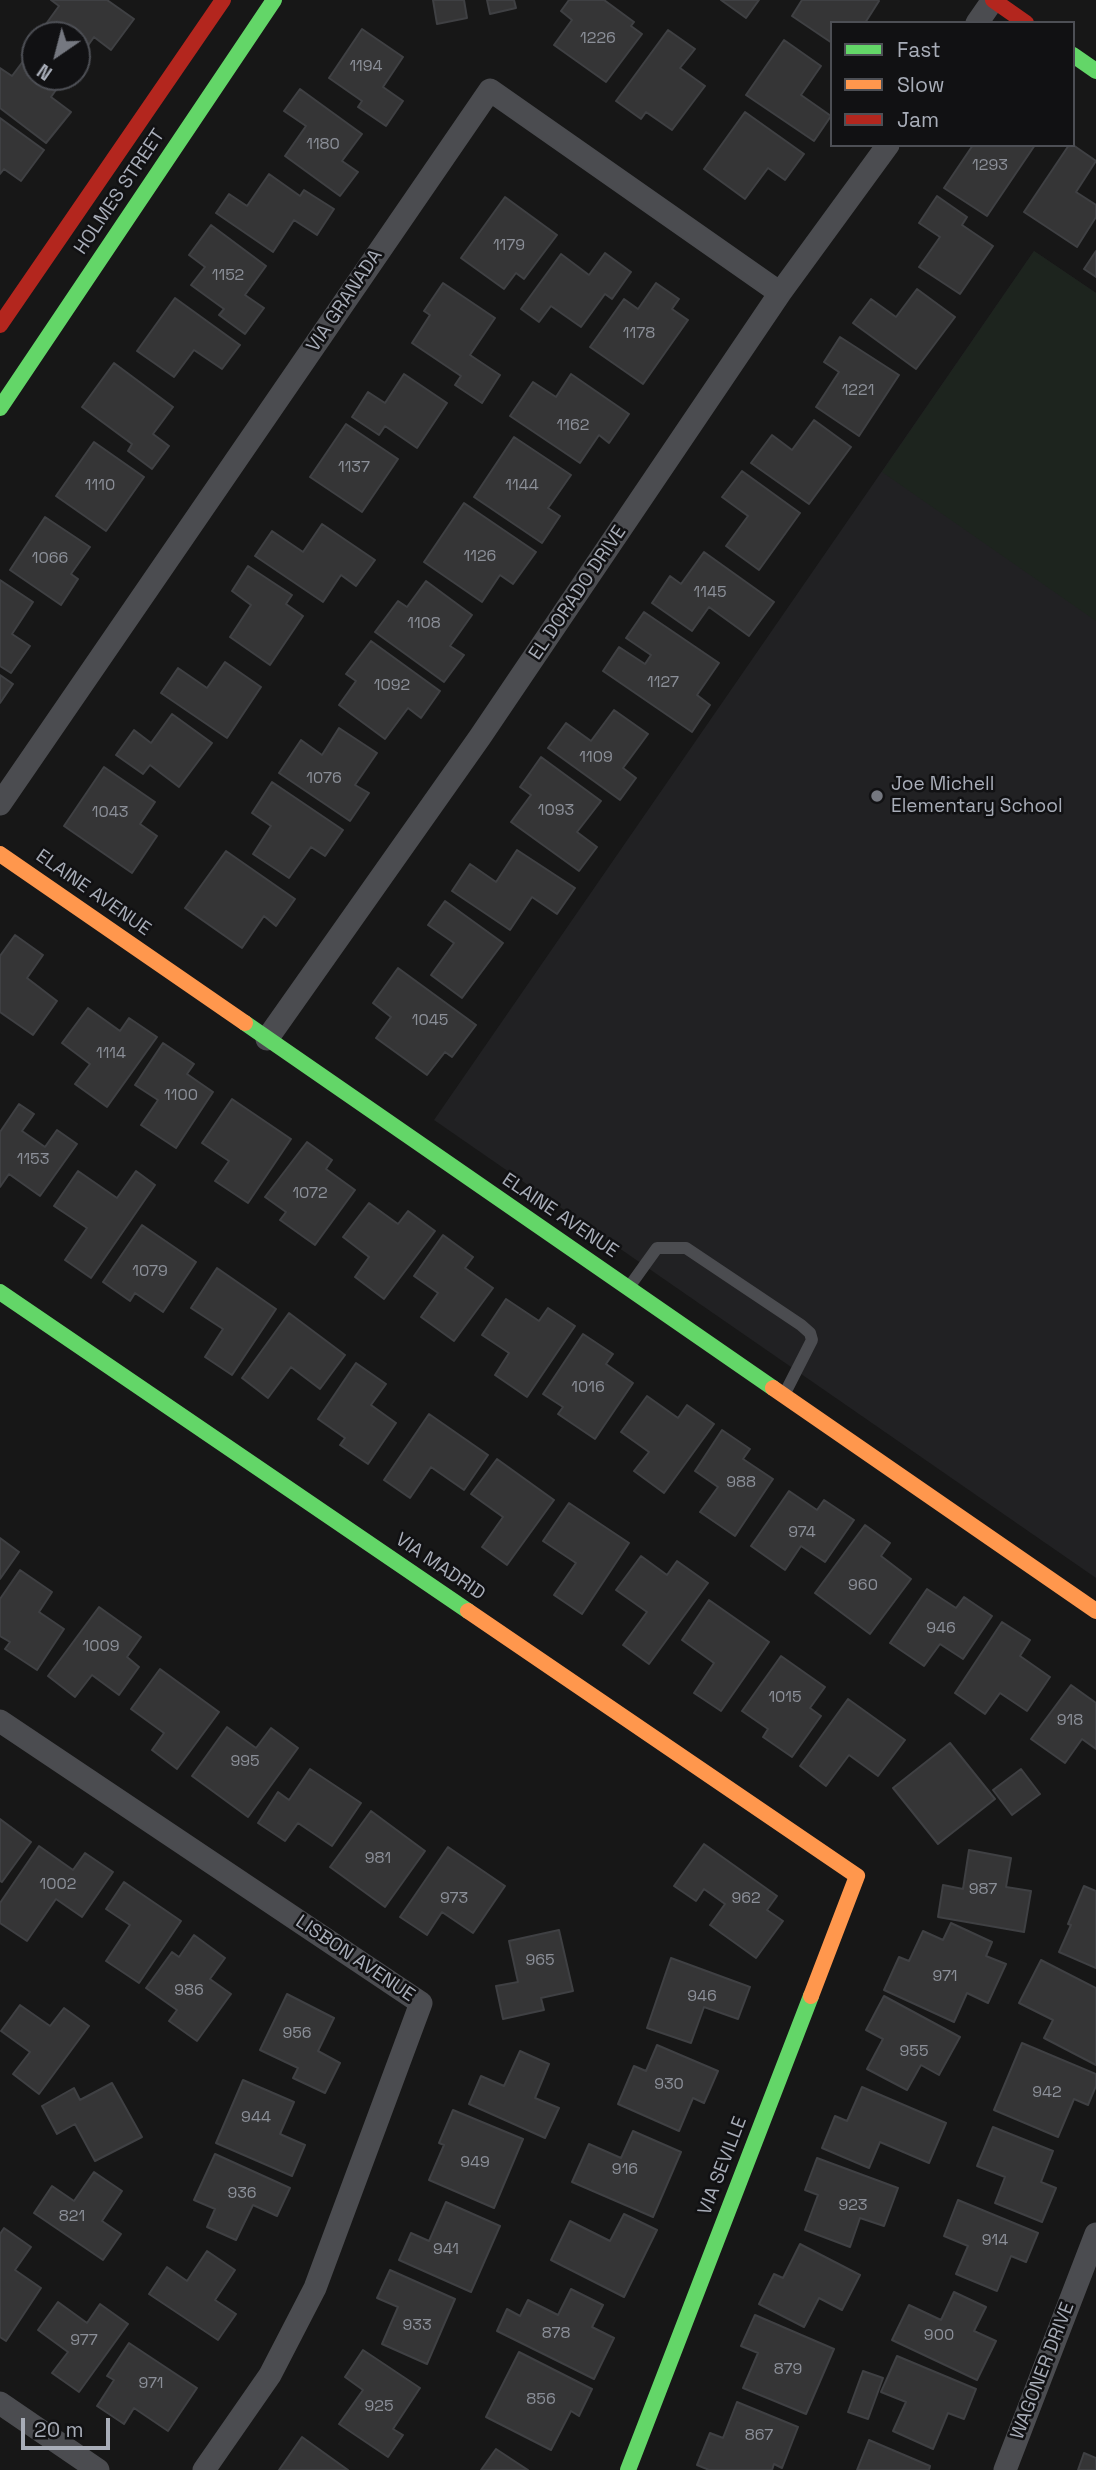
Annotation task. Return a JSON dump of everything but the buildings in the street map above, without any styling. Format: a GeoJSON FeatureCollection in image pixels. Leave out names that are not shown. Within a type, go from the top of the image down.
{"type":"FeatureCollection","features":[{"type":"Feature","properties":{"kind":"street","name":"HOLMES STREET"},"geometry":{"type":"LineString","coordinates":[[0,325],[223,0]]}},
{"type":"Feature","properties":{"kind":"street","name":"HOLMES STREET"},"geometry":{"type":"LineString","coordinates":[[0,408],[275,0]]}},
{"type":"Feature","properties":{"kind":"street"},"geometry":{"type":"LineString","coordinates":[[977,21],[993,0],[1023,21]]}},
{"type":"Feature","properties":{"kind":"street"},"geometry":{"type":"LineString","coordinates":[[1075,56],[1096,71]]}},
{"type":"Feature","properties":{"kind":"street","name":"VIA GRANADA"},"geometry":{"type":"LineString","coordinates":[[0,804],[490,90],[780,293]]}},
{"type":"Feature","properties":{"kind":"street","name":"EL DORADO DRIVE"},"geometry":{"type":"LineString","coordinates":[[267,1040],[480,737],[780,293],[887,147]]}},
{"type":"Feature","properties":{"kind":"street","name":"ELAINE AVENUE"},"geometry":{"type":"LineString","coordinates":[[0,854],[1096,1611]]}},
{"type":"Feature","properties":{"kind":"street","name":"VIA MADRID"},"geometry":{"type":"LineString","coordinates":[[0,1292],[857,1876]]}},
{"type":"Feature","properties":{"kind":"street","name":"LISBON AVENUE"},"geometry":{"type":"LineString","coordinates":[[0,1721],[421,2003],[316,2288],[270,2375],[204,2470]]}},
{"type":"Feature","properties":{"kind":"street","name":"VIA SEVILLE"},"geometry":{"type":"LineString","coordinates":[[628,2470],[857,1876]]}},
{"type":"Feature","properties":{"kind":"street","name":"WAGONER DRIVE"},"geometry":{"type":"LineString","coordinates":[[1005,2470],[1096,2234]]}},
{"type":"Feature","properties":{"kind":"street"},"geometry":{"type":"LineString","coordinates":[[0,2403],[98,2470]]}},
{"type":"Feature","properties":{"kind":"lane"},"geometry":{"type":"LineString","coordinates":[[628,1288],[657,1248],[686,1248],[801,1325],[810,1333],[812,1340],[783,1396]]}},
{"type":"Feature","properties":{"kind":"shaded area","name":"Joe Michell Elementary School"},"geometry":{"type":"Polygon","coordinates":[[[1034,251],[1096,293],[1096,1578],[434,1120],[1034,251]]]}},
{"type":"Feature","properties":{"kind":"shaded area"},"geometry":{"type":"Polygon","coordinates":[[[1034,251],[1096,293],[1096,621],[882,472],[1034,251]]]}},
{"type":"Feature","properties":{"kind":"traffic: fast"},"geometry":{"type":"LineString","coordinates":[[0,408],[274,0]]}},
{"type":"Feature","properties":{"kind":"traffic: fast"},"geometry":{"type":"LineString","coordinates":[[1075,56],[1096,71]]}},
{"type":"Feature","properties":{"kind":"traffic: fast"},"geometry":{"type":"LineString","coordinates":[[245,1023],[773,1388]]}},
{"type":"Feature","properties":{"kind":"traffic: fast"},"geometry":{"type":"LineString","coordinates":[[0,1292],[468,1611]]}},
{"type":"Feature","properties":{"kind":"traffic: fast"},"geometry":{"type":"LineString","coordinates":[[628,2470],[811,1996]]}},
{"type":"Feature","properties":{"kind":"traffic: slow"},"geometry":{"type":"LineString","coordinates":[[0,854],[245,1023]]}},
{"type":"Feature","properties":{"kind":"traffic: slow"},"geometry":{"type":"LineString","coordinates":[[773,1388],[1096,1611]]}},
{"type":"Feature","properties":{"kind":"traffic: slow"},"geometry":{"type":"LineString","coordinates":[[468,1611],[857,1876],[811,1996]]}},
{"type":"Feature","properties":{"kind":"traffic: jam"},"geometry":{"type":"LineString","coordinates":[[0,325],[223,0]]}},
{"type":"Feature","properties":{"kind":"traffic: jam"},"geometry":{"type":"LineString","coordinates":[[993,0],[1023,21]]}},
{"type":"Feature","properties":{"kind":"place","name":"Joe Michell Elementary School"},"geometry":{"type":"Point","coordinates":[877,796]}}]}
